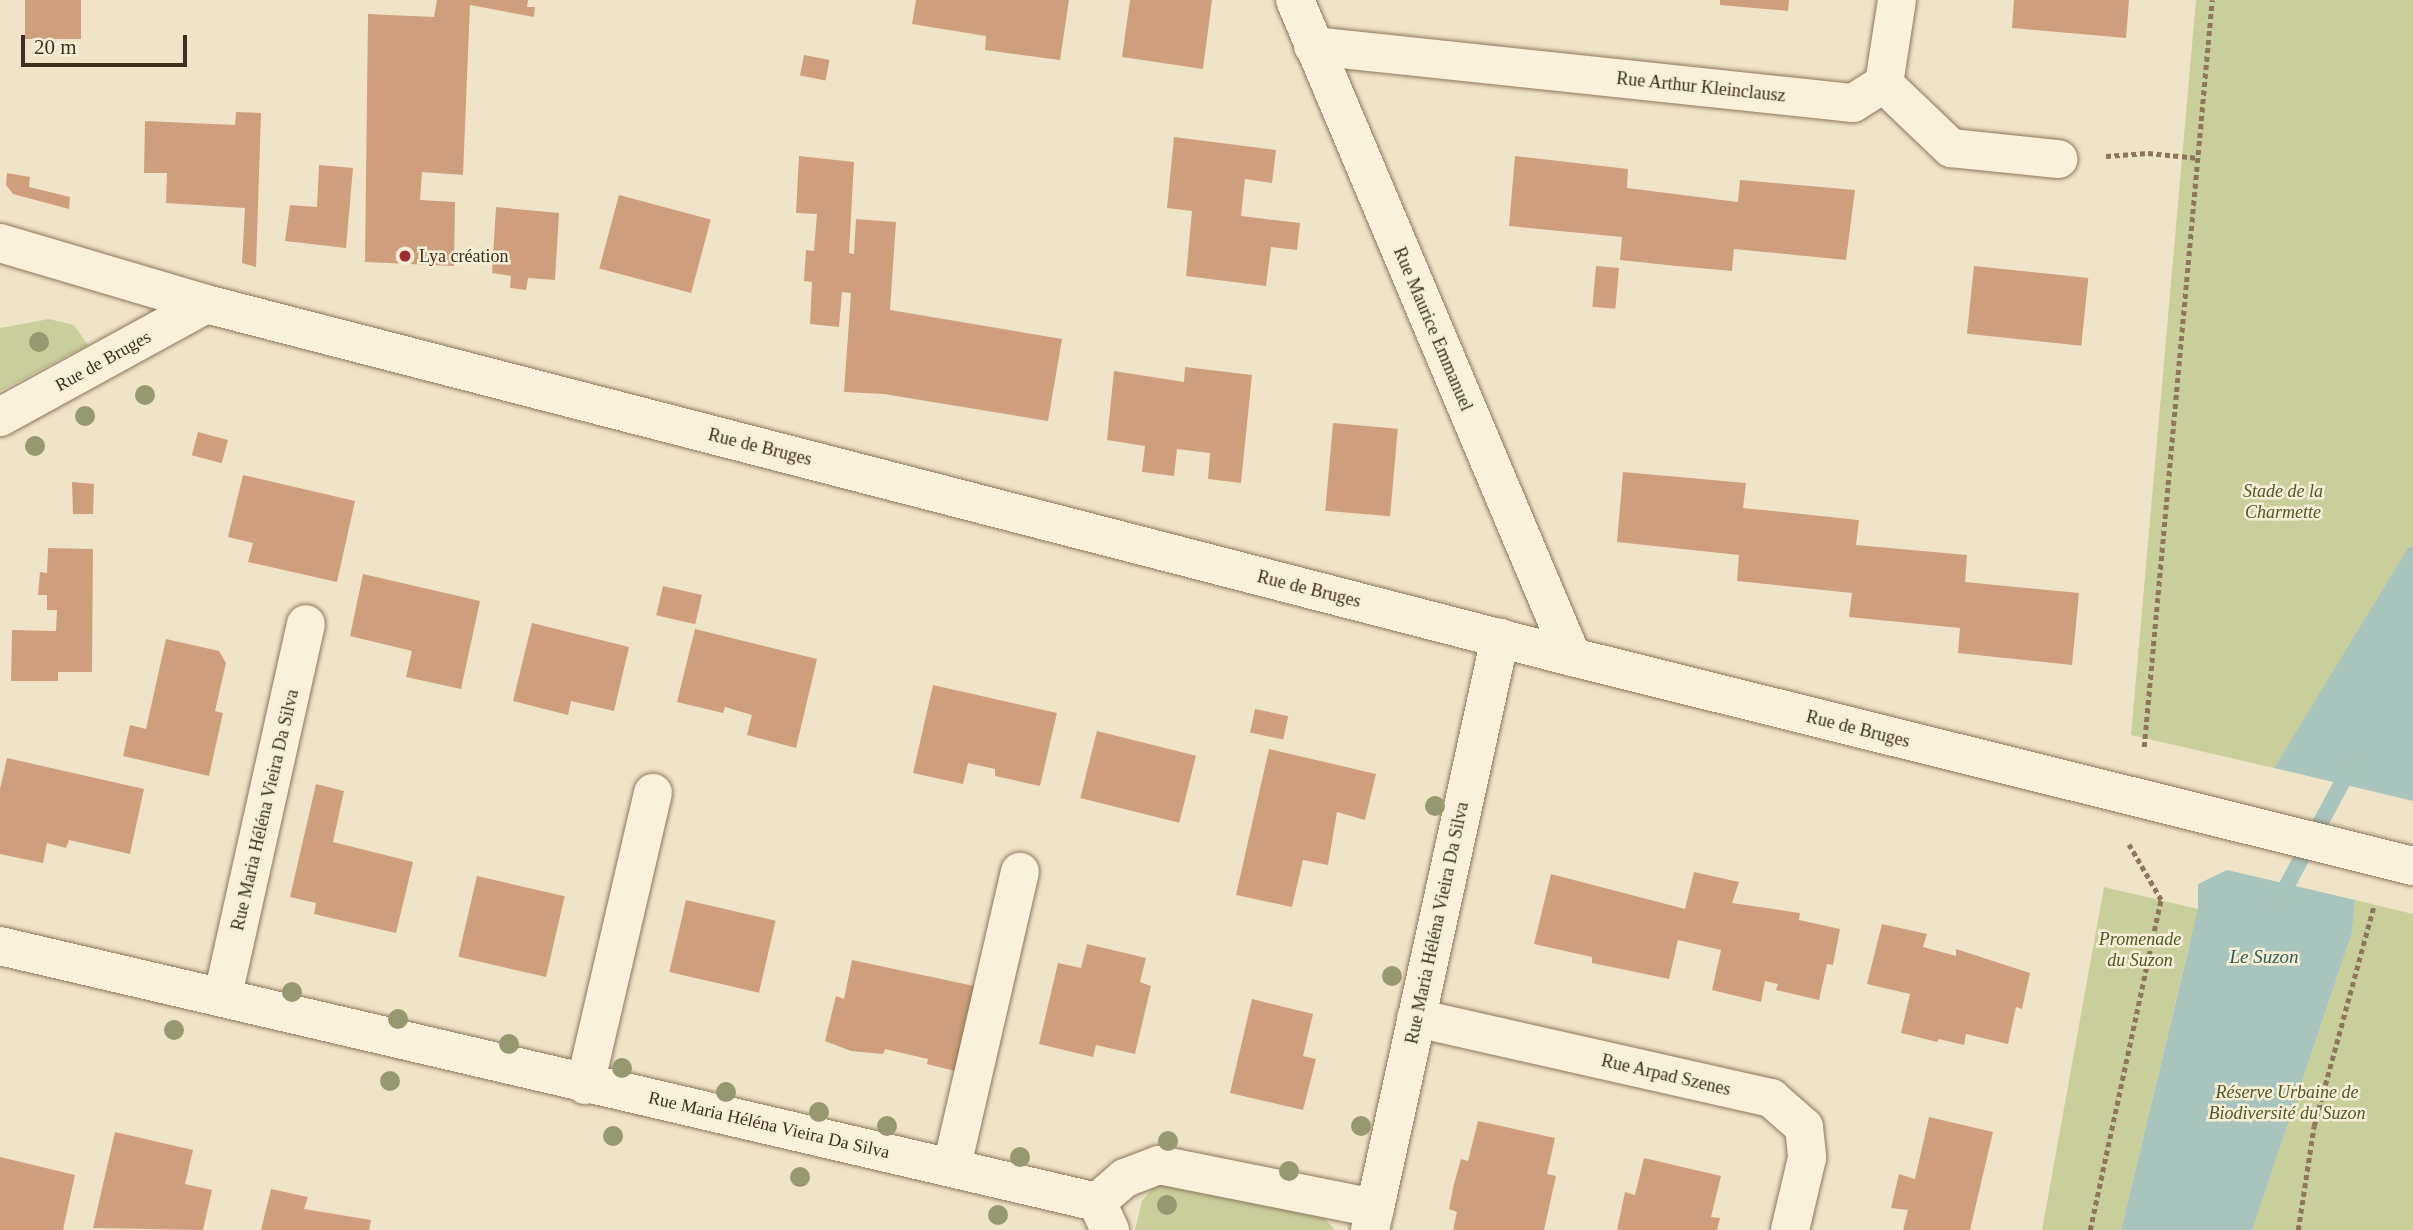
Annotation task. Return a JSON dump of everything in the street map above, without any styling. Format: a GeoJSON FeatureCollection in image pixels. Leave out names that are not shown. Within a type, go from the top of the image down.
{"type":"FeatureCollection","features":[{"type":"Feature","properties":{"kind":"street","name":"Rue Maurice Emmanuel"},"geometry":{"type":"LineString","coordinates":[[1295,0],[1572,657]]}},
{"type":"Feature","properties":{"kind":"street"},"geometry":{"type":"LineString","coordinates":[[1897,0],[1884,84],[1951,148],[2058,159]]}},
{"type":"Feature","properties":{"kind":"street","name":"Rue Arthur Kleinclausz"},"geometry":{"type":"LineString","coordinates":[[1313,46],[1853,103],[1884,84]]}},
{"type":"Feature","properties":{"kind":"street","name":"Rue de Bruges"},"geometry":{"type":"LineString","coordinates":[[0,243],[206,304],[1572,657],[2407,865]]}},
{"type":"Feature","properties":{"kind":"street","name":"Rue de Bruges"},"geometry":{"type":"LineString","coordinates":[[0,417],[206,304]]}},
{"type":"Feature","properties":{"kind":"street","name":"Rue Maria Héléna Vieira Da Silva"},"geometry":{"type":"LineString","coordinates":[[223,995],[306,624]]}},
{"type":"Feature","properties":{"kind":"street","name":"Rue Maria Héléna Vieira Da Silva"},"geometry":{"type":"LineString","coordinates":[[0,946],[223,995],[585,1085],[952,1166],[1103,1216],[1125,1178],[1159,1165],[1373,1219],[1500,638]]}},
{"type":"Feature","properties":{"kind":"street"},"geometry":{"type":"LineString","coordinates":[[585,1085],[653,793]]}},
{"type":"Feature","properties":{"kind":"street"},"geometry":{"type":"LineString","coordinates":[[952,1166],[1020,872]]}},
{"type":"Feature","properties":{"kind":"street","name":"Rue Arpad Szenes"},"geometry":{"type":"LineString","coordinates":[[1416,1018],[1771,1098],[1804,1127],[1807,1158],[1790,1230]]}},
{"type":"Feature","properties":{"kind":"path"},"geometry":{"type":"LineString","coordinates":[[2144,747],[2212,0]]}},
{"type":"Feature","properties":{"kind":"path"},"geometry":{"type":"LineString","coordinates":[[2058,159],[2148,153],[2199,158]]}},
{"type":"Feature","properties":{"kind":"path"},"geometry":{"type":"LineString","coordinates":[[2090,1230],[2161,900],[2127,840]]}},
{"type":"Feature","properties":{"kind":"path"},"geometry":{"type":"LineString","coordinates":[[2298,1230],[2314,1126],[2344,1008],[2376,899],[2407,865]]}},
{"type":"Feature","properties":{"kind":"green space","name":"Stade de la Charmette"},"geometry":{"type":"Polygon","coordinates":[[[2196,0],[2413,0],[2413,545],[2274,768],[2131,735],[2196,0]]]}},
{"type":"Feature","properties":{"kind":"green space"},"geometry":{"type":"Polygon","coordinates":[[[49,319],[74,325],[88,345],[0,391],[0,328],[49,319]]]}},
{"type":"Feature","properties":{"kind":"green space","name":"Réserve Urbaine de Biodiversité du Suzon"},"geometry":{"type":"Polygon","coordinates":[[[2104,887],[2198,909],[2352,931],[2355,900],[2413,914],[2413,1230],[2134,1230],[2192,933],[2121,1230],[2042,1230],[2104,887]]]}},
{"type":"Feature","properties":{"kind":"green space"},"geometry":{"type":"Polygon","coordinates":[[[1157,1183],[1324,1218],[1335,1230],[1135,1230],[1142,1201],[1157,1183]]]}},
{"type":"Feature","properties":{"kind":"water"},"geometry":{"type":"Polygon","coordinates":[[[2413,545],[2413,801],[2274,768],[2408,548],[2413,545]]]}},
{"type":"Feature","properties":{"kind":"water","name":"Le Suzon"},"geometry":{"type":"Polygon","coordinates":[[[2227,870],[2355,900],[2352,932],[2252,1230],[2121,1230],[2198,909],[2198,884],[2227,870]]]}},
{"type":"Feature","properties":{"kind":"building"},"geometry":{"type":"Polygon","coordinates":[[[25,0],[81,0],[81,39],[25,39],[25,0]]]}},
{"type":"Feature","properties":{"kind":"building"},"geometry":{"type":"Polygon","coordinates":[[[437,0],[528,0],[527,7],[535,7],[534,17],[470,5],[463,175],[422,172],[420,200],[455,202],[454,266],[365,262],[368,14],[434,17],[437,0]]]}},
{"type":"Feature","properties":{"kind":"building"},"geometry":{"type":"Polygon","coordinates":[[[916,0],[1069,0],[1060,60],[985,50],[986,36],[912,24],[916,0]]]}},
{"type":"Feature","properties":{"kind":"building"},"geometry":{"type":"Polygon","coordinates":[[[1130,0],[1212,0],[1203,69],[1122,57],[1130,0]]]}},
{"type":"Feature","properties":{"kind":"building"},"geometry":{"type":"Polygon","coordinates":[[[1720,0],[1789,0],[1788,11],[1720,5],[1720,0]]]}},
{"type":"Feature","properties":{"kind":"building"},"geometry":{"type":"Polygon","coordinates":[[[2014,0],[2129,0],[2126,38],[2012,28],[2014,0]]]}},
{"type":"Feature","properties":{"kind":"building"},"geometry":{"type":"Polygon","coordinates":[[[804,55],[830,60],[826,81],[800,76],[804,55]]]}},
{"type":"Feature","properties":{"kind":"building"},"geometry":{"type":"Polygon","coordinates":[[[236,112],[261,113],[256,267],[242,263],[245,208],[166,203],[167,173],[144,173],[145,121],[235,125],[236,112]]]}},
{"type":"Feature","properties":{"kind":"building"},"geometry":{"type":"Polygon","coordinates":[[[1174,137],[1276,150],[1272,183],[1245,179],[1241,216],[1300,223],[1297,250],[1271,247],[1266,286],[1186,276],[1192,211],[1167,208],[1174,137]]]}},
{"type":"Feature","properties":{"kind":"building"},"geometry":{"type":"Polygon","coordinates":[[[799,156],[854,162],[849,253],[854,254],[856,219],[896,222],[890,310],[1062,339],[1048,421],[884,394],[844,392],[851,293],[842,292],[839,327],[810,324],[812,282],[804,281],[806,250],[814,251],[817,214],[796,213],[799,156]]]}},
{"type":"Feature","properties":{"kind":"building"},"geometry":{"type":"Polygon","coordinates":[[[1515,156],[1628,169],[1627,188],[1738,202],[1740,180],[1855,190],[1846,260],[1734,249],[1732,271],[1677,266],[1620,260],[1622,237],[1509,226],[1515,156]]]}},
{"type":"Feature","properties":{"kind":"building"},"geometry":{"type":"Polygon","coordinates":[[[319,165],[353,168],[346,248],[285,241],[290,205],[317,207],[319,165]]]}},
{"type":"Feature","properties":{"kind":"building"},"geometry":{"type":"Polygon","coordinates":[[[7,173],[30,177],[29,187],[70,197],[69,209],[13,194],[6,185],[7,173]]]}},
{"type":"Feature","properties":{"kind":"building"},"geometry":{"type":"Polygon","coordinates":[[[619,195],[711,220],[691,293],[599,268],[619,195]]]}},
{"type":"Feature","properties":{"kind":"building"},"geometry":{"type":"Polygon","coordinates":[[[496,207],[559,213],[555,280],[528,278],[526,290],[510,288],[511,276],[492,273],[496,207]]]}},
{"type":"Feature","properties":{"kind":"building"},"geometry":{"type":"Polygon","coordinates":[[[1596,266],[1619,268],[1615,309],[1592,307],[1596,266]]]}},
{"type":"Feature","properties":{"kind":"building"},"geometry":{"type":"Polygon","coordinates":[[[1974,266],[2088,278],[2081,346],[1967,334],[1974,266]]]}},
{"type":"Feature","properties":{"kind":"building"},"geometry":{"type":"Polygon","coordinates":[[[1185,367],[1252,375],[1241,483],[1208,479],[1210,453],[1177,449],[1174,476],[1142,472],[1145,446],[1107,440],[1114,371],[1184,382],[1185,367]]]}},
{"type":"Feature","properties":{"kind":"building"},"geometry":{"type":"Polygon","coordinates":[[[1333,423],[1398,429],[1390,516],[1325,511],[1333,423]]]}},
{"type":"Feature","properties":{"kind":"building"},"geometry":{"type":"Polygon","coordinates":[[[198,432],[228,440],[222,463],[192,455],[198,432]]]}},
{"type":"Feature","properties":{"kind":"building"},"geometry":{"type":"Polygon","coordinates":[[[1623,472],[1746,483],[1743,508],[1859,520],[1856,545],[1967,555],[1965,582],[2079,593],[2072,665],[1958,653],[1960,628],[1849,617],[1852,593],[1737,581],[1739,555],[1617,542],[1623,472]]]}},
{"type":"Feature","properties":{"kind":"building"},"geometry":{"type":"Polygon","coordinates":[[[243,475],[355,501],[337,582],[248,562],[253,543],[228,537],[243,475]]]}},
{"type":"Feature","properties":{"kind":"building"},"geometry":{"type":"Polygon","coordinates":[[[72,482],[94,484],[93,514],[73,514],[72,482]]]}},
{"type":"Feature","properties":{"kind":"building"},"geometry":{"type":"Polygon","coordinates":[[[48,548],[93,549],[92,672],[58,672],[58,681],[11,681],[12,630],[56,631],[57,610],[47,610],[47,595],[38,595],[40,572],[47,573],[48,548]]]}},
{"type":"Feature","properties":{"kind":"building"},"geometry":{"type":"Polygon","coordinates":[[[363,574],[480,601],[461,689],[406,677],[412,651],[350,636],[363,574]]]}},
{"type":"Feature","properties":{"kind":"building"},"geometry":{"type":"Polygon","coordinates":[[[663,586],[702,595],[695,624],[656,615],[663,586]]]}},
{"type":"Feature","properties":{"kind":"building"},"geometry":{"type":"Polygon","coordinates":[[[532,623],[629,647],[614,711],[571,701],[568,715],[513,701],[532,623]]]}},
{"type":"Feature","properties":{"kind":"building"},"geometry":{"type":"Polygon","coordinates":[[[695,629],[817,659],[796,748],[747,735],[752,715],[725,707],[723,713],[677,702],[695,629]]]}},
{"type":"Feature","properties":{"kind":"building"},"geometry":{"type":"Polygon","coordinates":[[[166,639],[219,651],[226,663],[215,711],[223,713],[209,776],[123,756],[130,725],[146,729],[166,639]]]}},
{"type":"Feature","properties":{"kind":"building"},"geometry":{"type":"Polygon","coordinates":[[[933,685],[1057,713],[1040,786],[995,776],[995,769],[968,763],[963,784],[913,773],[933,685]]]}},
{"type":"Feature","properties":{"kind":"building"},"geometry":{"type":"Polygon","coordinates":[[[1255,709],[1288,716],[1283,740],[1250,732],[1255,709]]]}},
{"type":"Feature","properties":{"kind":"building"},"geometry":{"type":"Polygon","coordinates":[[[1097,731],[1196,756],[1179,823],[1080,798],[1097,731]]]}},
{"type":"Feature","properties":{"kind":"building"},"geometry":{"type":"Polygon","coordinates":[[[1269,749],[1376,774],[1365,820],[1337,812],[1328,865],[1303,860],[1292,907],[1236,895],[1269,749]]]}},
{"type":"Feature","properties":{"kind":"building"},"geometry":{"type":"Polygon","coordinates":[[[7,758],[144,789],[130,854],[69,840],[66,848],[47,843],[43,863],[0,854],[0,789],[7,758]]]}},
{"type":"Feature","properties":{"kind":"building"},"geometry":{"type":"Polygon","coordinates":[[[316,784],[344,791],[333,842],[413,862],[396,933],[314,914],[316,903],[290,897],[316,784]]]}},
{"type":"Feature","properties":{"kind":"building"},"geometry":{"type":"Polygon","coordinates":[[[1694,872],[1739,882],[1732,903],[1800,913],[1799,920],[1840,929],[1833,965],[1827,964],[1819,1000],[1776,990],[1778,984],[1765,981],[1761,1002],[1712,990],[1721,950],[1678,940],[1669,979],[1592,963],[1592,957],[1534,944],[1551,874],[1685,909],[1694,872]]]}},
{"type":"Feature","properties":{"kind":"building"},"geometry":{"type":"Polygon","coordinates":[[[477,876],[565,896],[546,977],[458,957],[477,876]]]}},
{"type":"Feature","properties":{"kind":"building"},"geometry":{"type":"Polygon","coordinates":[[[686,900],[776,921],[759,993],[669,972],[686,900]]]}},
{"type":"Feature","properties":{"kind":"building"},"geometry":{"type":"Polygon","coordinates":[[[1882,924],[1927,934],[1923,947],[1956,956],[1956,949],[2030,973],[2022,1009],[2016,1007],[2008,1044],[1966,1034],[1964,1045],[1939,1039],[1937,1042],[1901,1033],[1910,994],[1867,984],[1882,924]]]}},
{"type":"Feature","properties":{"kind":"building"},"geometry":{"type":"Polygon","coordinates":[[[1087,944],[1146,958],[1140,982],[1151,986],[1135,1054],[1096,1045],[1093,1057],[1039,1044],[1058,963],[1081,968],[1087,944]]]}},
{"type":"Feature","properties":{"kind":"building"},"geometry":{"type":"Polygon","coordinates":[[[852,960],[974,986],[955,1071],[927,1064],[928,1059],[885,1049],[883,1054],[851,1051],[825,1041],[836,996],[844,999],[852,960]]]}},
{"type":"Feature","properties":{"kind":"building"},"geometry":{"type":"Polygon","coordinates":[[[1252,999],[1313,1014],[1303,1056],[1316,1059],[1303,1110],[1230,1093],[1252,999]]]}},
{"type":"Feature","properties":{"kind":"building"},"geometry":{"type":"Polygon","coordinates":[[[1929,1117],[1993,1132],[1970,1230],[1903,1230],[1908,1210],[1891,1208],[1899,1174],[1915,1179],[1929,1117]]]}},
{"type":"Feature","properties":{"kind":"building"},"geometry":{"type":"Polygon","coordinates":[[[1478,1121],[1555,1138],[1547,1174],[1556,1176],[1544,1230],[1453,1230],[1457,1212],[1449,1209],[1454,1184],[1461,1159],[1468,1161],[1478,1121]]]}},
{"type":"Feature","properties":{"kind":"building"},"geometry":{"type":"Polygon","coordinates":[[[115,1132],[193,1150],[185,1184],[212,1190],[203,1230],[93,1228],[115,1132]]]}},
{"type":"Feature","properties":{"kind":"building"},"geometry":{"type":"Polygon","coordinates":[[[0,1157],[75,1175],[63,1230],[0,1230],[0,1157]]]}},
{"type":"Feature","properties":{"kind":"building"},"geometry":{"type":"Polygon","coordinates":[[[1644,1158],[1721,1176],[1711,1217],[1720,1218],[1717,1230],[1617,1230],[1625,1192],[1635,1195],[1644,1158]]]}},
{"type":"Feature","properties":{"kind":"building"},"geometry":{"type":"Polygon","coordinates":[[[271,1189],[308,1197],[304,1209],[371,1220],[369,1230],[261,1230],[271,1189]]]}},
{"type":"Feature","properties":{"kind":"waterway","name":"Le Suzon"},"geometry":{"type":"LineString","coordinates":[[2278,902],[2352,764]]}},
{"type":"Feature","properties":{"kind":"place","name":"Lya création"},"geometry":{"type":"Point","coordinates":[405,256]}},
{"type":"Feature","properties":{"kind":"park label","name":"Promenade du Suzon"},"geometry":{"type":"Point","coordinates":[2140,950]}}]}
